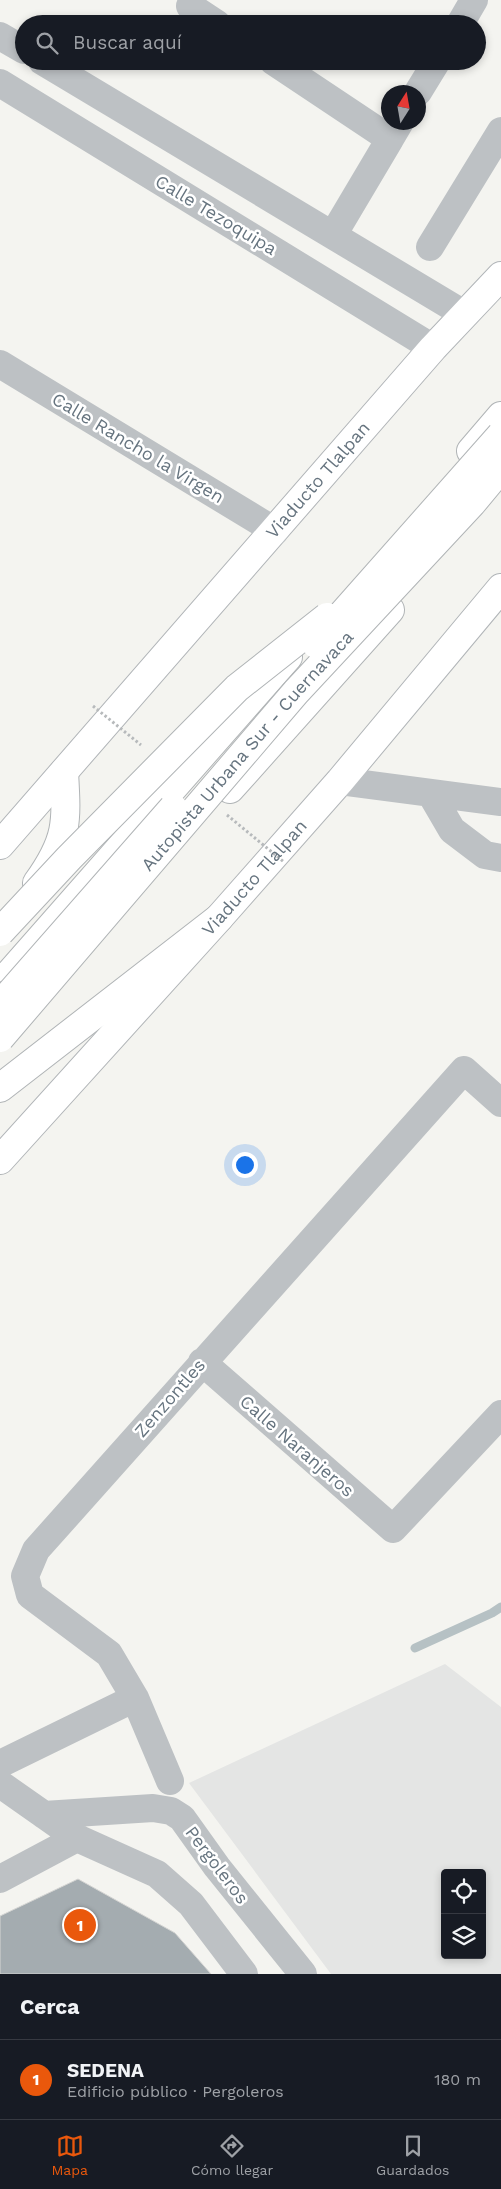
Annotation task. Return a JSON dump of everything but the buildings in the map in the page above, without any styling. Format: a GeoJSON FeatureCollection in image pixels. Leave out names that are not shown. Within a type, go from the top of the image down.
{"type":"FeatureCollection","features":[{"type":"Feature","properties":{"kind":"main road","name":"Viaducto Tlalpan"},"geometry":{"type":"LineString","coordinates":[[0,845],[433,348],[501,276]]}},
{"type":"Feature","properties":{"kind":"main road"},"geometry":{"type":"LineString","coordinates":[[0,986],[72,901],[501,416]]}},
{"type":"Feature","properties":{"kind":"main road","name":"Autopista Urbana Sur - Cuernavaca"},"geometry":{"type":"LineString","coordinates":[[0,1005],[501,435]]}},
{"type":"Feature","properties":{"kind":"main road","name":"Autopista Urbana Sur - Cuernavaca"},"geometry":{"type":"LineString","coordinates":[[0,1038],[296,692],[472,503],[501,468]]}},
{"type":"Feature","properties":{"kind":"main road"},"geometry":{"type":"LineString","coordinates":[[0,1053],[102,932],[501,486]]}},
{"type":"Feature","properties":{"kind":"main road"},"geometry":{"type":"LineString","coordinates":[[0,934],[69,858],[237,688],[369,584]]}},
{"type":"Feature","properties":{"kind":"main road","name":"Viaducto Tlalpan"},"geometry":{"type":"LineString","coordinates":[[0,1160],[220,918],[340,780],[501,588]]}},
{"type":"Feature","properties":{"kind":"main road"},"geometry":{"type":"LineString","coordinates":[[0,934],[50,865],[63,839],[66,813],[64,772]]}},
{"type":"Feature","properties":{"kind":"main road"},"geometry":{"type":"LineString","coordinates":[[0,1088],[220,918]]}},
{"type":"Feature","properties":{"kind":"street"},"geometry":{"type":"LineString","coordinates":[[465,15],[474,0]]}},
{"type":"Feature","properties":{"kind":"street"},"geometry":{"type":"LineString","coordinates":[[190,6],[203,15]]}},
{"type":"Feature","properties":{"kind":"street"},"geometry":{"type":"LineString","coordinates":[[57,70],[464,314]]}},
{"type":"Feature","properties":{"kind":"street"},"geometry":{"type":"LineString","coordinates":[[289,70],[395,131],[332,235]]}},
{"type":"Feature","properties":{"kind":"street"},"geometry":{"type":"LineString","coordinates":[[422,85],[431,70]]}},
{"type":"Feature","properties":{"kind":"street","name":"Calle Tezoquipa"},"geometry":{"type":"LineString","coordinates":[[0,83],[433,348]]}},
{"type":"Feature","properties":{"kind":"street"},"geometry":{"type":"LineString","coordinates":[[430,247],[501,131]]}},
{"type":"Feature","properties":{"kind":"street","name":"Calle Rancho la Virgen"},"geometry":{"type":"LineString","coordinates":[[0,364],[275,531]]}},
{"type":"Feature","properties":{"kind":"street"},"geometry":{"type":"LineString","coordinates":[[340,780],[431,794],[501,802]]}},
{"type":"Feature","properties":{"kind":"street"},"geometry":{"type":"LineString","coordinates":[[431,794],[452,830],[486,855],[501,858]]}},
{"type":"Feature","properties":{"kind":"street","name":"Zenzontles"},"geometry":{"type":"LineString","coordinates":[[170,1781],[136,1698],[109,1654],[30,1595],[24,1576],[36,1550],[464,1070],[501,1103]]}},
{"type":"Feature","properties":{"kind":"street","name":"Calle Naranjeros"},"geometry":{"type":"LineString","coordinates":[[202,1362],[393,1529],[501,1414]]}},
{"type":"Feature","properties":{"kind":"street"},"geometry":{"type":"LineString","coordinates":[[0,1764],[136,1698]]}},
{"type":"Feature","properties":{"kind":"street"},"geometry":{"type":"LineString","coordinates":[[0,1784],[77,1838],[156,1874],[191,1904],[244,1974]]}},
{"type":"Feature","properties":{"kind":"street","name":"Pergoleros"},"geometry":{"type":"LineString","coordinates":[[44,1815],[154,1808],[171,1811],[182,1818],[216,1867],[303,1974]]}},
{"type":"Feature","properties":{"kind":"street"},"geometry":{"type":"LineString","coordinates":[[0,1879],[77,1838]]}},
{"type":"Feature","properties":{"kind":"shaded area"},"geometry":{"type":"Polygon","coordinates":[[[445,1664],[501,1707],[501,1974],[331,1974],[189,1783],[445,1664]]]}},
{"type":"Feature","properties":{"kind":"waterway"},"geometry":{"type":"LineString","coordinates":[[415,1648],[492,1613],[501,1607]]}},
{"type":"Feature","properties":{"kind":"place","name":"SEDENA"},"geometry":{"type":"Point","coordinates":[80,1925]}}]}
